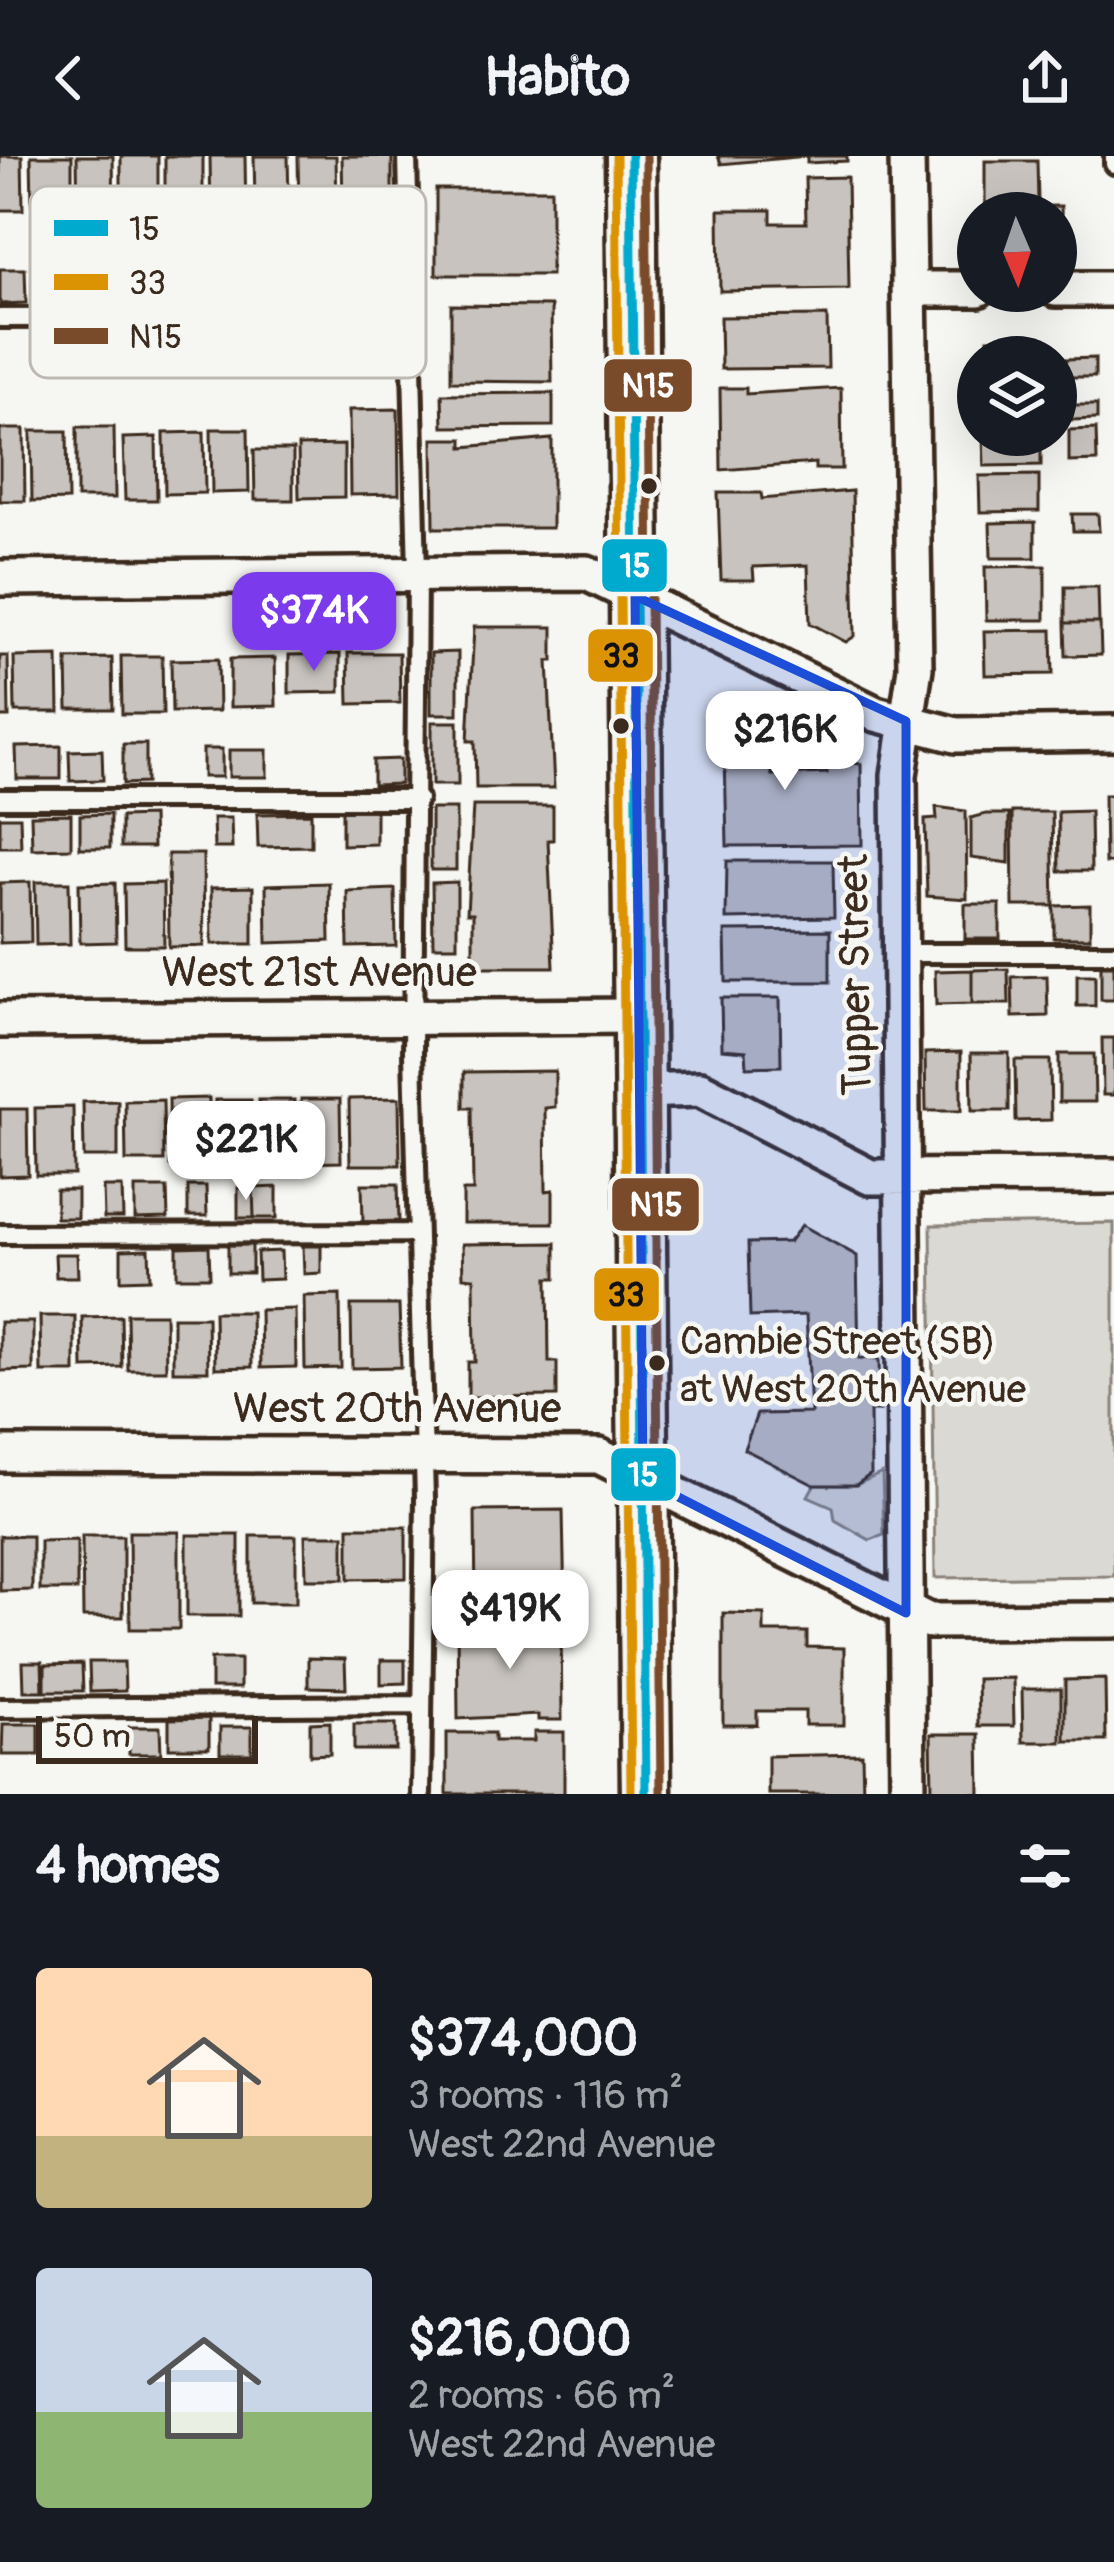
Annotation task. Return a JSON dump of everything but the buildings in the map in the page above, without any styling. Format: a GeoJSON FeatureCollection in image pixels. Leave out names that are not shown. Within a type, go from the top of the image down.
{"type":"FeatureCollection","features":[{"type":"Feature","properties":{"kind":"main road"},"geometry":{"type":"LineString","coordinates":[[632,156],[646,1794]]}},
{"type":"Feature","properties":{"kind":"street","name":"Tupper Street"},"geometry":{"type":"LineString","coordinates":[[907,156],[915,668],[899,757],[908,1794]]}},
{"type":"Feature","properties":{"kind":"street"},"geometry":{"type":"LineString","coordinates":[[910,289],[957,289]]}},
{"type":"Feature","properties":{"kind":"street"},"geometry":{"type":"LineString","coordinates":[[1077,289],[1114,289]]}},
{"type":"Feature","properties":{"kind":"street"},"geometry":{"type":"LineString","coordinates":[[0,578],[587,573],[876,714],[956,735],[1114,733]]}},
{"type":"Feature","properties":{"kind":"street","name":"West 21st Avenue"},"geometry":{"type":"LineString","coordinates":[[0,1020],[639,1016]]}},
{"type":"Feature","properties":{"kind":"street"},"geometry":{"type":"LineString","coordinates":[[640,1090],[700,1089],[870,1177],[1114,1176]]}},
{"type":"Feature","properties":{"kind":"street","name":"West 20th Avenue"},"geometry":{"type":"LineString","coordinates":[[0,1454],[599,1456],[929,1621],[1114,1620]]}},
{"type":"Feature","properties":{"kind":"lane"},"geometry":{"type":"LineString","coordinates":[[0,318],[30,318]]}},
{"type":"Feature","properties":{"kind":"lane"},"geometry":{"type":"LineString","coordinates":[[409,378],[417,575],[416,1233],[424,1452],[421,1794]]}},
{"type":"Feature","properties":{"kind":"lane"},"geometry":{"type":"LineString","coordinates":[[0,799],[418,799]]}},
{"type":"Feature","properties":{"kind":"lane"},"geometry":{"type":"LineString","coordinates":[[901,953],[1114,952]]}},
{"type":"Feature","properties":{"kind":"lane"},"geometry":{"type":"LineString","coordinates":[[0,1234],[416,1233]]}},
{"type":"Feature","properties":{"kind":"lane"},"geometry":{"type":"LineString","coordinates":[[0,1708],[420,1705]]}},
{"type":"Feature","properties":{"kind":"highlighted area"},"geometry":{"type":"Polygon","coordinates":[[[635,596],[906,721],[906,1613],[643,1479],[635,596]]]}},
{"type":"Feature","properties":{"kind":"shaded area"},"geometry":{"type":"Polygon","coordinates":[[[1114,1223],[1114,1576],[935,1578],[931,1225],[1114,1223]]]}},
{"type":"Feature","properties":{"kind":"shaded area"},"geometry":{"type":"Polygon","coordinates":[[[882,1473],[884,1535],[870,1540],[835,1520],[833,1507],[808,1496],[814,1485],[856,1485],[882,1473]]]}},
{"type":"Feature","properties":{"kind":"transit line","name":"33"},"geometry":{"type":"LineString","coordinates":[[616,156],[631,1794]]}},
{"type":"Feature","properties":{"kind":"transit line","name":"15"},"geometry":{"type":"LineString","coordinates":[[631,156],[646,1794]]}},
{"type":"Feature","properties":{"kind":"transit line","name":"N15"},"geometry":{"type":"LineString","coordinates":[[646,156],[661,1794]]}},
{"type":"Feature","properties":{"kind":"place","name":"Cambie Street (SB) at West 20th Avenue"},"geometry":{"type":"Point","coordinates":[657,1363]}}]}
